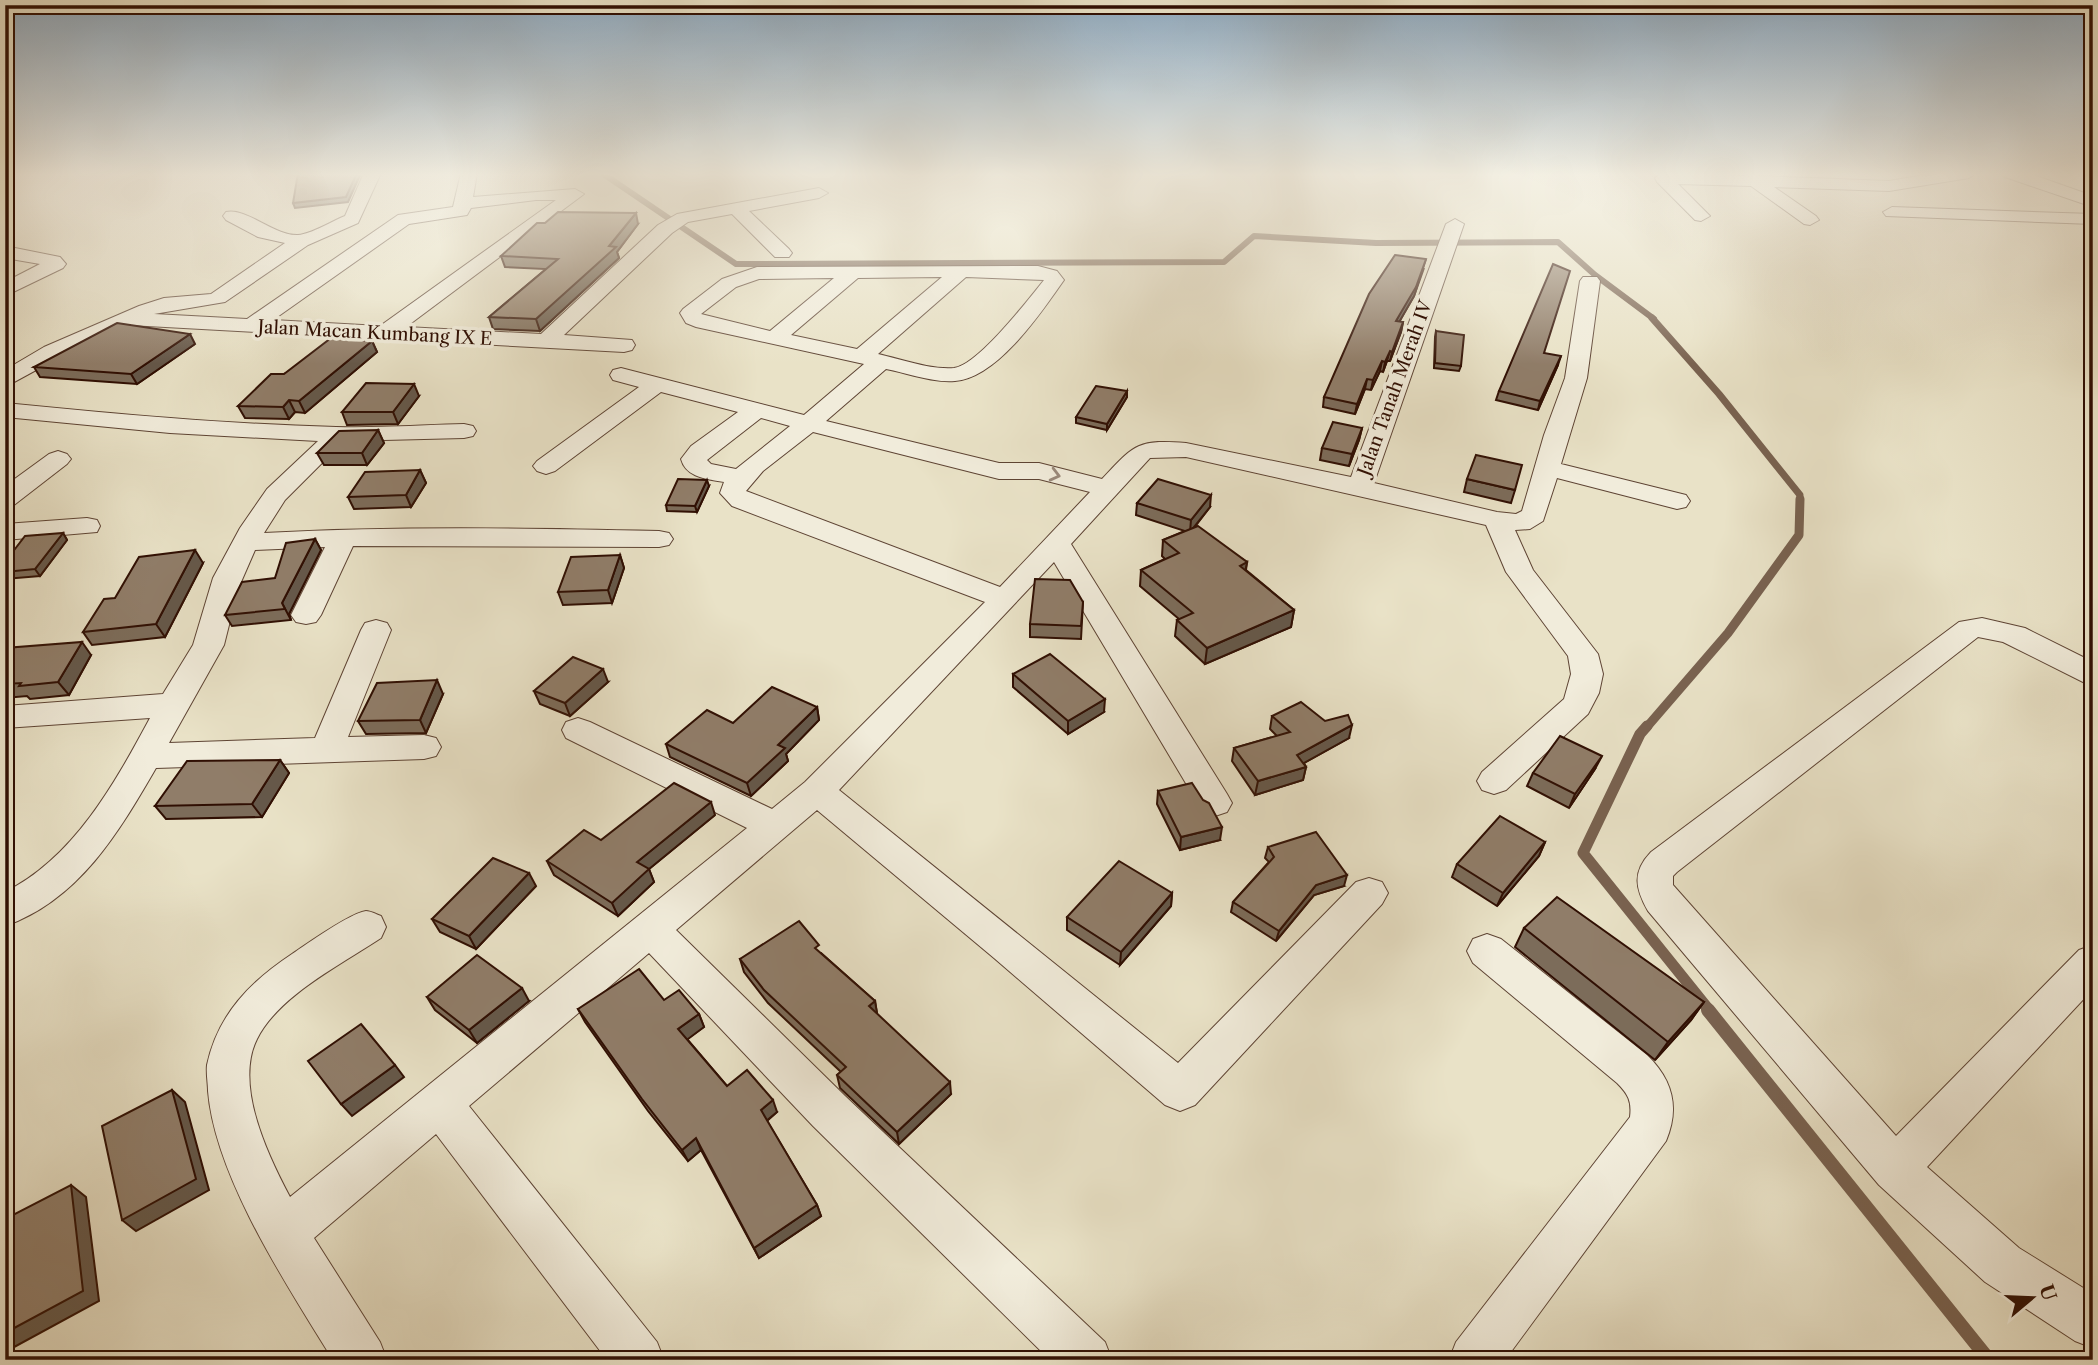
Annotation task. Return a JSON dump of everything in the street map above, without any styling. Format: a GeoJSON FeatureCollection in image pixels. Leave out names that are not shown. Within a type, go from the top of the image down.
{"type":"FeatureCollection","features":[{"type":"Feature","properties":{"kind":"street"},"geometry":{"type":"LineString","coordinates":[[282,237],[301,241]]}},
{"type":"Feature","properties":{"kind":"street"},"geometry":{"type":"LineString","coordinates":[[5,380],[52,352],[146,310],[169,303],[195,303],[218,298],[311,237]]}},
{"type":"Feature","properties":{"kind":"street"},"geometry":{"type":"LineString","coordinates":[[251,326],[379,237]]}},
{"type":"Feature","properties":{"kind":"street"},"geometry":{"type":"LineString","coordinates":[[384,333],[516,237]]}},
{"type":"Feature","properties":{"kind":"street"},"geometry":{"type":"LineString","coordinates":[[547,341],[660,237]]}},
{"type":"Feature","properties":{"kind":"street"},"geometry":{"type":"LineString","coordinates":[[765,237],[782,253]]}},
{"type":"Feature","properties":{"kind":"street","name":"Jalan Tanah Merah IV"},"geometry":{"type":"LineString","coordinates":[[1360,487],[1409,357],[1449,237]]}},
{"type":"Feature","properties":{"kind":"street"},"geometry":{"type":"LineString","coordinates":[[5,252],[53,261],[56,264],[5,290]]}},
{"type":"Feature","properties":{"kind":"street"},"geometry":{"type":"LineString","coordinates":[[783,271],[961,271],[1038,272],[1050,275],[1054,280],[973,369],[958,374],[942,374],[703,323],[693,319],[690,313],[729,283],[746,276],[783,271]]}},
{"type":"Feature","properties":{"kind":"street"},"geometry":{"type":"LineString","coordinates":[[776,337],[854,271]]}},
{"type":"Feature","properties":{"kind":"street"},"geometry":{"type":"LineString","coordinates":[[961,271],[809,423],[741,478],[732,490],[741,500],[1004,599]]}},
{"type":"Feature","properties":{"kind":"street"},"geometry":{"type":"LineString","coordinates":[[284,1231],[817,791],[1004,599],[1137,455],[1159,448],[1186,450],[1360,487],[1497,520],[1521,523],[1532,518],[1576,378],[1590,281]]}},
{"type":"Feature","properties":{"kind":"street","name":"Jalan Macan Kumbang IX E"},"geometry":{"type":"LineString","coordinates":[[125,319],[624,345]]}},
{"type":"Feature","properties":{"kind":"street"},"geometry":{"type":"LineString","coordinates":[[621,374],[999,471],[1026,488],[1099,499]]}},
{"type":"Feature","properties":{"kind":"street"},"geometry":{"type":"LineString","coordinates":[[545,466],[657,384]]}},
{"type":"Feature","properties":{"kind":"street"},"geometry":{"type":"LineString","coordinates":[[5,410],[118,423],[338,434],[464,431]]}},
{"type":"Feature","properties":{"kind":"street"},"geometry":{"type":"LineString","coordinates":[[741,478],[703,470],[694,463],[694,459],[757,410]]}},
{"type":"Feature","properties":{"kind":"street"},"geometry":{"type":"LineString","coordinates":[[5,910],[29,898],[54,879],[99,832],[148,756],[172,705],[212,637],[229,574],[245,542],[272,498],[312,463],[338,434]]}},
{"type":"Feature","properties":{"kind":"street"},"geometry":{"type":"LineString","coordinates":[[5,499],[58,459]]}},
{"type":"Feature","properties":{"kind":"street"},"geometry":{"type":"LineString","coordinates":[[1548,468],[1678,501]]}},
{"type":"Feature","properties":{"kind":"street"},"geometry":{"type":"LineString","coordinates":[[1494,781],[1577,706],[1585,691],[1588,666],[1583,654],[1520,572],[1497,520]]}},
{"type":"Feature","properties":{"kind":"street"},"geometry":{"type":"LineString","coordinates":[[5,531],[87,526]]}},
{"type":"Feature","properties":{"kind":"street"},"geometry":{"type":"LineString","coordinates":[[245,542],[344,536],[659,539]]}},
{"type":"Feature","properties":{"kind":"street"},"geometry":{"type":"LineString","coordinates":[[306,615],[344,536]]}},
{"type":"Feature","properties":{"kind":"street"},"geometry":{"type":"LineString","coordinates":[[1056,542],[1215,803]]}},
{"type":"Feature","properties":{"kind":"street"},"geometry":{"type":"LineString","coordinates":[[2093,676],[2003,632],[1982,626],[1970,629],[1657,869],[1653,885],[1661,901],[1895,1170],[2003,1265],[2093,1323]]}},
{"type":"Feature","properties":{"kind":"street"},"geometry":{"type":"LineString","coordinates":[[327,749],[376,630]]}},
{"type":"Feature","properties":{"kind":"street"},"geometry":{"type":"LineString","coordinates":[[5,717],[172,705]]}},
{"type":"Feature","properties":{"kind":"street"},"geometry":{"type":"LineString","coordinates":[[578,730],[775,826]]}},
{"type":"Feature","properties":{"kind":"street"},"geometry":{"type":"LineString","coordinates":[[148,756],[424,747]]}},
{"type":"Feature","properties":{"kind":"street"},"geometry":{"type":"LineString","coordinates":[[817,791],[998,937],[1180,1091],[1369,893]]}},
{"type":"Feature","properties":{"kind":"street"},"geometry":{"type":"LineString","coordinates":[[362,1360],[284,1231],[246,1156],[228,1098],[226,1061],[236,1034],[258,1006],[288,978],[366,927]]}},
{"type":"Feature","properties":{"kind":"street"},"geometry":{"type":"LineString","coordinates":[[651,930],[829,1111],[1087,1360]]}},
{"type":"Feature","properties":{"kind":"street"},"geometry":{"type":"LineString","coordinates":[[1487,951],[1632,1069],[1643,1079],[1654,1100],[1650,1126],[1487,1355]]}},
{"type":"Feature","properties":{"kind":"street"},"geometry":{"type":"LineString","coordinates":[[1895,1170],[2093,962]]}},
{"type":"Feature","properties":{"kind":"street"},"geometry":{"type":"LineString","coordinates":[[440,1104],[639,1360]]}},
{"type":"Feature","properties":{"kind":"building"},"geometry":{"type":"Polygon","coordinates":[[[522,237],[617,237],[609,246],[616,247],[536,319],[489,317],[558,259],[501,256],[522,237]]]}},
{"type":"Feature","properties":{"kind":"building"},"geometry":{"type":"Polygon","coordinates":[[[1395,255],[1426,259],[1416,287],[1396,321],[1403,322],[1392,352],[1390,351],[1385,362],[1382,361],[1373,380],[1367,379],[1357,404],[1324,397],[1369,294],[1395,255]]]}},
{"type":"Feature","properties":{"kind":"building"},"geometry":{"type":"Polygon","coordinates":[[[1553,264],[1570,271],[1544,353],[1561,356],[1540,401],[1499,391],[1553,264]]]}},
{"type":"Feature","properties":{"kind":"building"},"geometry":{"type":"Polygon","coordinates":[[[117,323],[190,334],[131,374],[34,367],[117,323]]]}},
{"type":"Feature","properties":{"kind":"building"},"geometry":{"type":"Polygon","coordinates":[[[1436,331],[1464,335],[1461,366],[1435,363],[1436,331]]]}},
{"type":"Feature","properties":{"kind":"building"},"geometry":{"type":"Polygon","coordinates":[[[331,338],[372,341],[299,401],[289,400],[283,407],[238,406],[271,374],[284,374],[331,338]]]}},
{"type":"Feature","properties":{"kind":"building"},"geometry":{"type":"Polygon","coordinates":[[[366,383],[414,384],[393,412],[342,412],[366,383]]]}},
{"type":"Feature","properties":{"kind":"building"},"geometry":{"type":"Polygon","coordinates":[[[1096,386],[1127,391],[1107,424],[1076,417],[1096,386]]]}},
{"type":"Feature","properties":{"kind":"building"},"geometry":{"type":"Polygon","coordinates":[[[1333,422],[1362,428],[1352,454],[1322,448],[1333,422]]]}},
{"type":"Feature","properties":{"kind":"building"},"geometry":{"type":"Polygon","coordinates":[[[378,430],[362,453],[317,453],[339,431],[378,430]]]}},
{"type":"Feature","properties":{"kind":"building"},"geometry":{"type":"Polygon","coordinates":[[[1476,455],[1522,465],[1515,490],[1467,479],[1476,455]]]}},
{"type":"Feature","properties":{"kind":"building"},"geometry":{"type":"Polygon","coordinates":[[[420,470],[406,495],[348,497],[365,472],[420,470]]]}},
{"type":"Feature","properties":{"kind":"building"},"geometry":{"type":"Polygon","coordinates":[[[678,479],[707,480],[695,506],[666,505],[678,479]]]}},
{"type":"Feature","properties":{"kind":"building"},"geometry":{"type":"Polygon","coordinates":[[[1158,479],[1211,495],[1191,520],[1137,503],[1158,479]]]}},
{"type":"Feature","properties":{"kind":"building"},"geometry":{"type":"Polygon","coordinates":[[[1198,526],[1247,562],[1240,566],[1294,610],[1207,648],[1177,620],[1193,613],[1141,570],[1179,553],[1163,540],[1198,526]]]}},
{"type":"Feature","properties":{"kind":"building"},"geometry":{"type":"Polygon","coordinates":[[[63,533],[35,569],[5,572],[5,562],[25,536],[63,533]]]}},
{"type":"Feature","properties":{"kind":"building"},"geometry":{"type":"Polygon","coordinates":[[[315,539],[282,603],[285,609],[225,615],[242,582],[275,578],[286,543],[315,539]]]}},
{"type":"Feature","properties":{"kind":"building"},"geometry":{"type":"Polygon","coordinates":[[[195,550],[156,624],[83,632],[104,599],[115,598],[139,557],[195,550]]]}},
{"type":"Feature","properties":{"kind":"building"},"geometry":{"type":"Polygon","coordinates":[[[620,555],[608,590],[558,592],[571,557],[620,555]]]}},
{"type":"Feature","properties":{"kind":"building"},"geometry":{"type":"Polygon","coordinates":[[[1035,579],[1070,580],[1083,602],[1081,626],[1030,624],[1035,579]]]}},
{"type":"Feature","properties":{"kind":"building"},"geometry":{"type":"Polygon","coordinates":[[[82,642],[58,682],[19,686],[21,683],[5,684],[5,648],[82,642]]]}},
{"type":"Feature","properties":{"kind":"building"},"geometry":{"type":"Polygon","coordinates":[[[1050,654],[1105,699],[1068,721],[1013,674],[1050,654]]]}},
{"type":"Feature","properties":{"kind":"building"},"geometry":{"type":"Polygon","coordinates":[[[573,657],[603,669],[565,703],[534,691],[573,657]]]}},
{"type":"Feature","properties":{"kind":"building"},"geometry":{"type":"Polygon","coordinates":[[[437,680],[420,720],[358,721],[377,683],[437,680]]]}},
{"type":"Feature","properties":{"kind":"building"},"geometry":{"type":"Polygon","coordinates":[[[772,687],[817,707],[778,745],[785,748],[747,783],[666,744],[707,710],[733,723],[772,687]]]}},
{"type":"Feature","properties":{"kind":"building"},"geometry":{"type":"Polygon","coordinates":[[[1301,702],[1325,721],[1348,715],[1352,725],[1297,755],[1306,767],[1258,781],[1234,748],[1290,732],[1272,716],[1301,702]]]}},
{"type":"Feature","properties":{"kind":"building"},"geometry":{"type":"Polygon","coordinates":[[[1560,736],[1602,756],[1575,794],[1533,773],[1560,736]]]}},
{"type":"Feature","properties":{"kind":"building"},"geometry":{"type":"Polygon","coordinates":[[[280,760],[252,804],[155,806],[187,761],[280,760]]]}},
{"type":"Feature","properties":{"kind":"building"},"geometry":{"type":"Polygon","coordinates":[[[674,783],[711,802],[637,862],[649,869],[612,903],[547,861],[584,830],[601,840],[674,783]]]}},
{"type":"Feature","properties":{"kind":"building"},"geometry":{"type":"Polygon","coordinates":[[[1192,783],[1203,800],[1209,803],[1222,827],[1181,837],[1158,791],[1192,783]]]}},
{"type":"Feature","properties":{"kind":"building"},"geometry":{"type":"Polygon","coordinates":[[[1500,816],[1545,842],[1503,893],[1457,864],[1500,816]]]}},
{"type":"Feature","properties":{"kind":"building"},"geometry":{"type":"Polygon","coordinates":[[[1316,832],[1347,875],[1316,885],[1279,931],[1233,902],[1274,857],[1268,847],[1316,832]]]}},
{"type":"Feature","properties":{"kind":"building"},"geometry":{"type":"Polygon","coordinates":[[[493,858],[529,873],[469,936],[432,919],[493,858]]]}},
{"type":"Feature","properties":{"kind":"building"},"geometry":{"type":"Polygon","coordinates":[[[1119,861],[1172,893],[1121,952],[1067,917],[1119,861]]]}},
{"type":"Feature","properties":{"kind":"building"},"geometry":{"type":"Polygon","coordinates":[[[1557,897],[1704,1002],[1668,1042],[1524,928],[1557,897]]]}},
{"type":"Feature","properties":{"kind":"building"},"geometry":{"type":"Polygon","coordinates":[[[799,921],[819,945],[815,948],[875,1001],[869,1006],[950,1082],[897,1132],[837,1075],[846,1067],[764,990],[740,959],[799,921]]]}},
{"type":"Feature","properties":{"kind":"building"},"geometry":{"type":"Polygon","coordinates":[[[477,955],[522,988],[469,1030],[427,997],[477,955]]]}},
{"type":"Feature","properties":{"kind":"building"},"geometry":{"type":"Polygon","coordinates":[[[639,969],[664,1000],[679,990],[699,1014],[678,1029],[727,1086],[747,1070],[773,1100],[761,1110],[817,1205],[754,1248],[696,1138],[682,1150],[578,1009],[639,969]]]}},
{"type":"Feature","properties":{"kind":"building"},"geometry":{"type":"Polygon","coordinates":[[[361,1024],[395,1065],[341,1104],[308,1061],[361,1024]]]}},
{"type":"Feature","properties":{"kind":"building"},"geometry":{"type":"Polygon","coordinates":[[[172,1090],[196,1179],[122,1220],[102,1126],[172,1090]]]}},
{"type":"Feature","properties":{"kind":"building"},"geometry":{"type":"Polygon","coordinates":[[[71,1185],[83,1291],[5,1333],[5,1219],[71,1185]]]}},
{"type":"Feature","properties":{"kind":"waterway"},"geometry":{"type":"LineString","coordinates":[[696,237],[736,264],[1224,262],[1253,237]]}},
{"type":"Feature","properties":{"kind":"waterway"},"geometry":{"type":"LineString","coordinates":[[1266,237],[1376,243],[1558,242],[1595,275],[1654,319]]}},
{"type":"Feature","properties":{"kind":"waterway"},"geometry":{"type":"LineString","coordinates":[[1652,318],[1719,394],[1800,495],[1800,499]]}},
{"type":"Feature","properties":{"kind":"waterway"},"geometry":{"type":"LineString","coordinates":[[1646,728],[1728,633],[1799,535],[1800,499]]}},
{"type":"Feature","properties":{"kind":"waterway"},"geometry":{"type":"LineString","coordinates":[[1647,726],[1640,734],[1583,853],[1710,1011]]}},
{"type":"Feature","properties":{"kind":"waterway"},"geometry":{"type":"LineString","coordinates":[[1708,1010],[1989,1360]]}}]}
